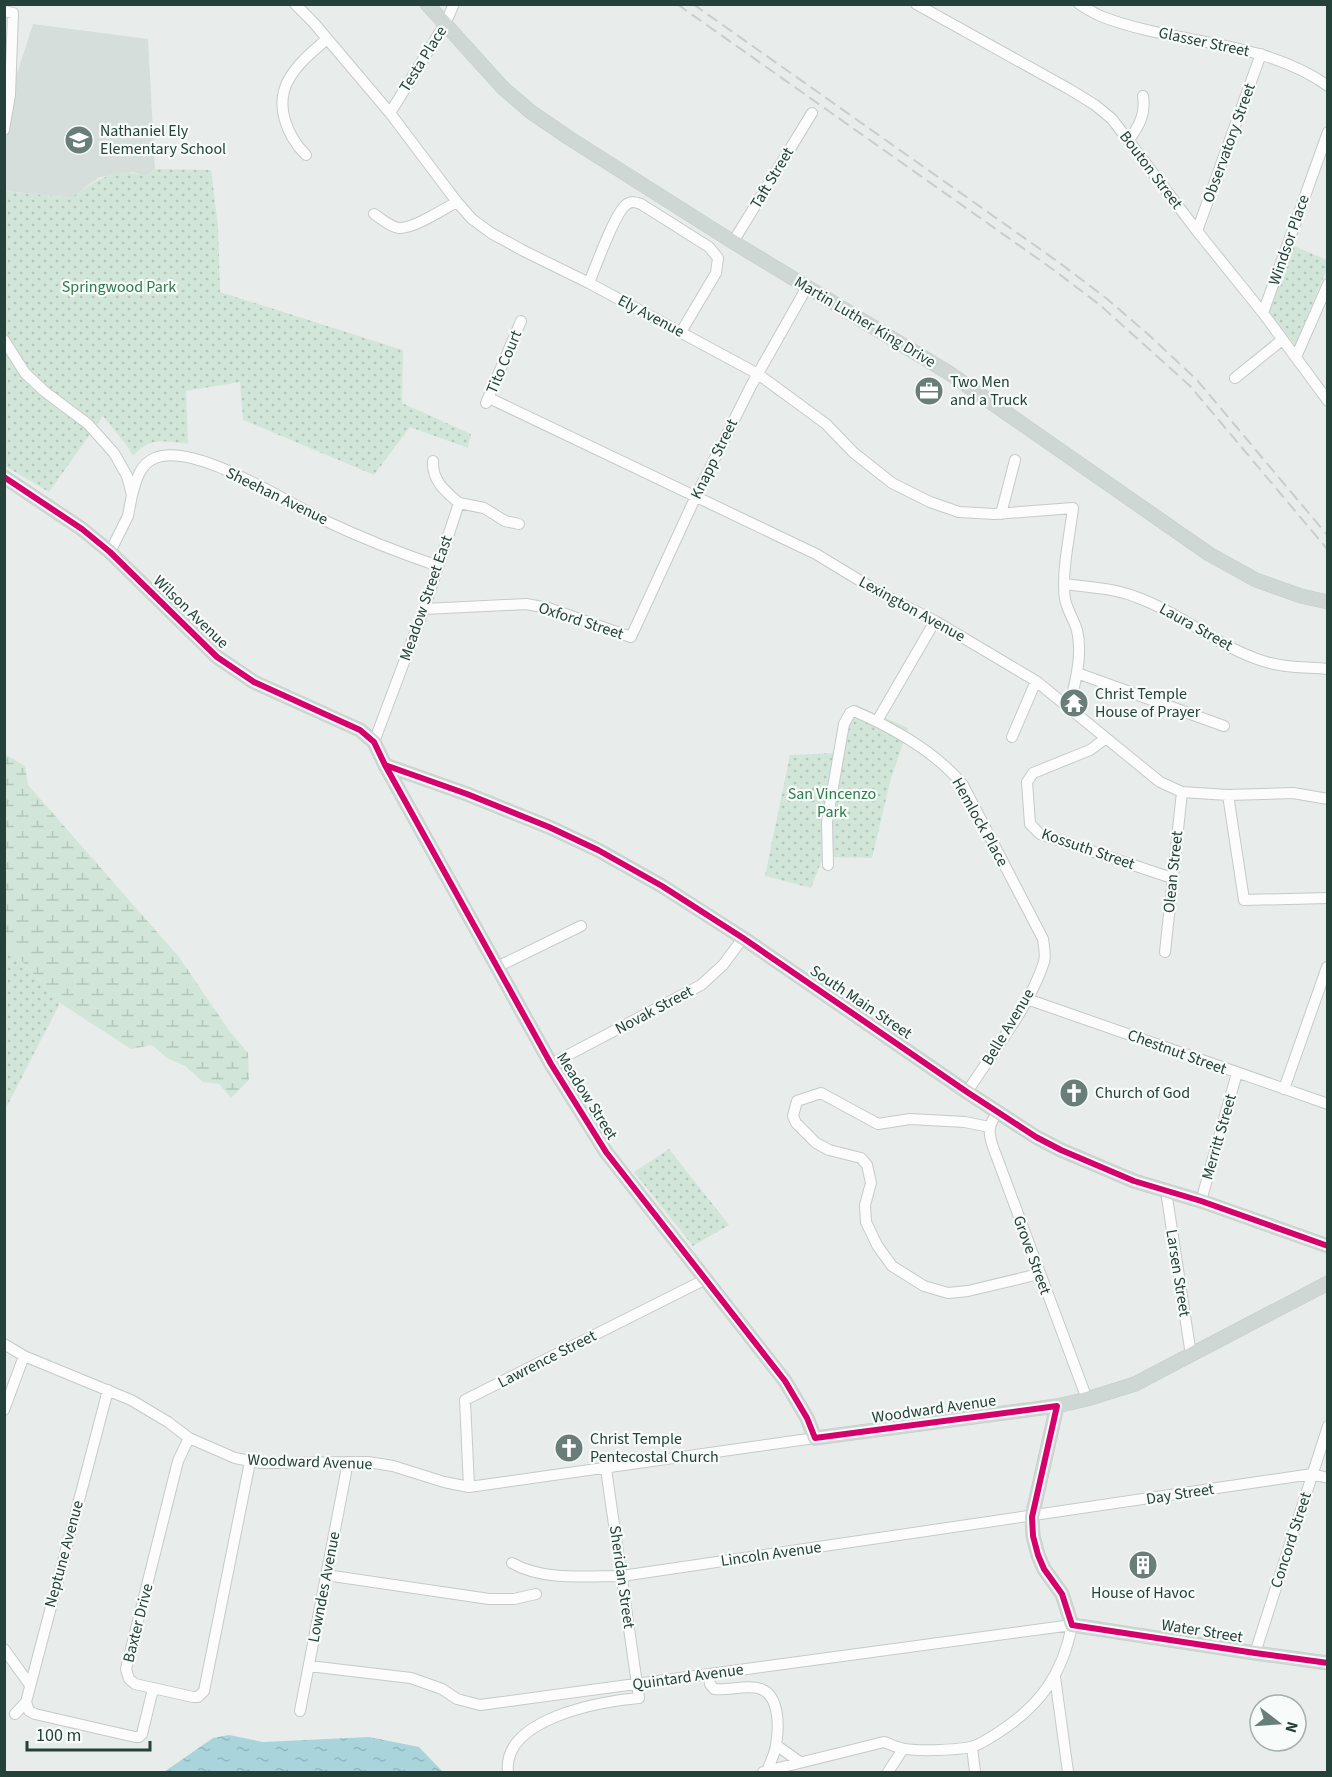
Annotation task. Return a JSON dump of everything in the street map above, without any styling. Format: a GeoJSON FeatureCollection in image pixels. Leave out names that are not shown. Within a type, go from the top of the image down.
{"type":"FeatureCollection","features":[{"type":"Feature","properties":{"kind":"main road","name":"Martin Luther King Drive"},"geometry":{"type":"LineString","coordinates":[[428,4],[503,88],[531,112],[569,138],[733,242],[949,373],[1209,554],[1256,580],[1301,596],[1328,602]]}},
{"type":"Feature","properties":{"kind":"main road","name":"Wilson Avenue"},"geometry":{"type":"LineString","coordinates":[[4,477],[68,519],[110,552],[202,644],[231,668],[254,682],[354,727],[374,742]]}},
{"type":"Feature","properties":{"kind":"main road","name":"Meadow Street"},"geometry":{"type":"LineString","coordinates":[[374,742],[551,1064],[606,1152],[785,1381],[807,1418],[815,1438]]}},
{"type":"Feature","properties":{"kind":"main road","name":"South Main Street"},"geometry":{"type":"LineString","coordinates":[[385,765],[467,794],[549,827],[598,850],[662,886],[743,938],[967,1092],[1036,1137],[1069,1154],[1134,1181],[1202,1201],[1328,1246]]}},
{"type":"Feature","properties":{"kind":"main road","name":"Woodward Avenue"},"geometry":{"type":"LineString","coordinates":[[815,1438],[1087,1400],[1135,1384],[1328,1283]]}},
{"type":"Feature","properties":{"kind":"main road"},"geometry":{"type":"LineString","coordinates":[[1057,1406],[1032,1516],[1033,1536],[1044,1569],[1062,1594],[1072,1624]]}},
{"type":"Feature","properties":{"kind":"main road","name":"Water Street"},"geometry":{"type":"LineString","coordinates":[[1072,1624],[1328,1663]]}},
{"type":"Feature","properties":{"kind":"street","name":"Ely Avenue"},"geometry":{"type":"LineString","coordinates":[[295,4],[390,113],[457,202],[472,219],[491,233],[758,374],[826,424],[854,453],[892,483],[930,502],[959,512],[1001,514],[1073,508],[1064,584]]}},
{"type":"Feature","properties":{"kind":"street","name":"Testa Place"},"geometry":{"type":"LineString","coordinates":[[390,113],[445,24],[454,4]]}},
{"type":"Feature","properties":{"kind":"street","name":"Bouton Street"},"geometry":{"type":"LineString","coordinates":[[916,4],[929,7],[1095,105],[1112,119],[1263,313],[1328,401]]}},
{"type":"Feature","properties":{"kind":"street","name":"Glasser Street"},"geometry":{"type":"LineString","coordinates":[[1079,4],[1102,17],[1137,27],[1261,54],[1292,66],[1328,86]]}},
{"type":"Feature","properties":{"kind":"street"},"geometry":{"type":"LineString","coordinates":[[4,11],[14,13],[10,95],[4,130]]}},
{"type":"Feature","properties":{"kind":"street"},"geometry":{"type":"LineString","coordinates":[[306,155],[294,143],[282,111],[284,91],[301,62],[327,39]]}},
{"type":"Feature","properties":{"kind":"street","name":"Observatory Street"},"geometry":{"type":"LineString","coordinates":[[1197,231],[1261,54]]}},
{"type":"Feature","properties":{"kind":"street"},"geometry":{"type":"LineString","coordinates":[[1129,140],[1144,114],[1143,96]]}},
{"type":"Feature","properties":{"kind":"street","name":"Taft Street"},"geometry":{"type":"LineString","coordinates":[[733,242],[812,113]]}},
{"type":"Feature","properties":{"kind":"street","name":"Windsor Place"},"geometry":{"type":"LineString","coordinates":[[1263,313],[1328,132]]}},
{"type":"Feature","properties":{"kind":"street"},"geometry":{"type":"LineString","coordinates":[[589,283],[617,215],[624,205],[632,201],[641,204],[709,247],[718,258],[716,273],[681,332]]}},
{"type":"Feature","properties":{"kind":"street"},"geometry":{"type":"LineString","coordinates":[[374,214],[391,226],[408,227],[457,202]]}},
{"type":"Feature","properties":{"kind":"street"},"geometry":{"type":"LineString","coordinates":[[1296,357],[1328,284]]}},
{"type":"Feature","properties":{"kind":"street","name":"Knapp Street"},"geometry":{"type":"LineString","coordinates":[[631,637],[696,496],[758,374],[807,287]]}},
{"type":"Feature","properties":{"kind":"street","name":"Tito Court"},"geometry":{"type":"LineString","coordinates":[[488,400],[521,321]]}},
{"type":"Feature","properties":{"kind":"street"},"geometry":{"type":"LineString","coordinates":[[4,340],[25,373],[44,391],[88,424],[114,453],[127,476],[132,495]]}},
{"type":"Feature","properties":{"kind":"street"},"geometry":{"type":"LineString","coordinates":[[1235,378],[1282,340]]}},
{"type":"Feature","properties":{"kind":"street","name":"Lexington Avenue"},"geometry":{"type":"LineString","coordinates":[[488,400],[816,554],[882,594],[935,621],[1036,681],[1160,782],[1182,792],[1228,795],[1293,793],[1328,799]]}},
{"type":"Feature","properties":{"kind":"street","name":"Sheehan Avenue"},"geometry":{"type":"LineString","coordinates":[[110,552],[128,516],[137,476],[148,462],[157,457],[169,456],[196,459],[250,481],[325,521],[386,548],[438,566]]}},
{"type":"Feature","properties":{"kind":"street"},"geometry":{"type":"LineString","coordinates":[[1001,514],[1015,460]]}},
{"type":"Feature","properties":{"kind":"street"},"geometry":{"type":"LineString","coordinates":[[433,461],[433,470],[438,482],[443,490],[459,503],[484,508],[505,521],[519,524]]}},
{"type":"Feature","properties":{"kind":"street","name":"Meadow Street East"},"geometry":{"type":"LineString","coordinates":[[374,742],[424,609],[459,503]]}},
{"type":"Feature","properties":{"kind":"street"},"geometry":{"type":"LineString","coordinates":[[1064,584],[1065,599],[1077,630],[1079,647],[1077,673],[1069,708]]}},
{"type":"Feature","properties":{"kind":"street","name":"Laura Street"},"geometry":{"type":"LineString","coordinates":[[1064,584],[1112,590],[1135,596],[1156,605],[1244,654],[1264,662],[1328,669]]}},
{"type":"Feature","properties":{"kind":"street","name":"Oxford Street"},"geometry":{"type":"LineString","coordinates":[[424,609],[526,604],[548,608],[631,637]]}},
{"type":"Feature","properties":{"kind":"street"},"geometry":{"type":"LineString","coordinates":[[877,721],[935,621]]}},
{"type":"Feature","properties":{"kind":"street"},"geometry":{"type":"LineString","coordinates":[[1077,673],[1224,726]]}},
{"type":"Feature","properties":{"kind":"street"},"geometry":{"type":"LineString","coordinates":[[1012,737],[1036,681]]}},
{"type":"Feature","properties":{"kind":"street","name":"Hemlock Place"},"geometry":{"type":"LineString","coordinates":[[828,865],[827,822],[833,778],[846,718],[854,711],[877,721],[936,758],[963,785],[1043,939],[1045,960]]}},
{"type":"Feature","properties":{"kind":"street","name":"Kossuth Street"},"geometry":{"type":"LineString","coordinates":[[1105,739],[1090,750],[1029,777],[1027,782],[1030,824],[1040,834],[1172,878]]}},
{"type":"Feature","properties":{"kind":"street","name":"Olean Street"},"geometry":{"type":"LineString","coordinates":[[1165,952],[1182,792]]}},
{"type":"Feature","properties":{"kind":"street"},"geometry":{"type":"LineString","coordinates":[[1228,795],[1244,900],[1328,898]]}},
{"type":"Feature","properties":{"kind":"street"},"geometry":{"type":"LineString","coordinates":[[497,967],[581,926]]}},
{"type":"Feature","properties":{"kind":"street","name":"Novak Street"},"geometry":{"type":"LineString","coordinates":[[551,1064],[701,985],[723,965],[743,938]]}},
{"type":"Feature","properties":{"kind":"street","name":"Belle Avenue"},"geometry":{"type":"LineString","coordinates":[[967,1092],[1028,999],[1045,960]]}},
{"type":"Feature","properties":{"kind":"street"},"geometry":{"type":"LineString","coordinates":[[1284,1089],[1327,967]]}},
{"type":"Feature","properties":{"kind":"street","name":"Chestnut Street"},"geometry":{"type":"LineString","coordinates":[[1028,999],[1328,1104]]}},
{"type":"Feature","properties":{"kind":"street","name":"Merritt Street"},"geometry":{"type":"LineString","coordinates":[[1202,1201],[1238,1073]]}},
{"type":"Feature","properties":{"kind":"street"},"geometry":{"type":"LineString","coordinates":[[998,1112],[989,1126],[965,1122],[910,1119],[878,1124],[821,1093],[797,1101],[793,1113],[796,1123],[816,1143],[829,1150],[861,1158],[867,1165],[871,1183],[866,1205],[866,1222],[877,1245],[892,1266],[924,1286],[948,1293],[968,1291],[1039,1274]]}},
{"type":"Feature","properties":{"kind":"street","name":"Grove Street"},"geometry":{"type":"LineString","coordinates":[[989,1126],[988,1133],[993,1147],[1087,1400]]}},
{"type":"Feature","properties":{"kind":"street","name":"Larsen Street"},"geometry":{"type":"LineString","coordinates":[[1166,1191],[1191,1354]]}},
{"type":"Feature","properties":{"kind":"street","name":"Lawrence Street"},"geometry":{"type":"LineString","coordinates":[[469,1487],[465,1400],[706,1279]]}},
{"type":"Feature","properties":{"kind":"street","name":"Woodward Avenue"},"geometry":{"type":"LineString","coordinates":[[4,1344],[24,1356],[131,1400],[168,1422],[189,1438],[224,1454],[250,1462],[368,1462],[393,1466],[444,1482],[469,1487],[815,1438]]}},
{"type":"Feature","properties":{"kind":"street"},"geometry":{"type":"LineString","coordinates":[[4,1410],[24,1356]]}},
{"type":"Feature","properties":{"kind":"street","name":"Neptune Avenue"},"geometry":{"type":"LineString","coordinates":[[15,1714],[26,1702],[108,1390]]}},
{"type":"Feature","properties":{"kind":"street","name":"Concord Street"},"geometry":{"type":"LineString","coordinates":[[1255,1653],[1328,1426]]}},
{"type":"Feature","properties":{"kind":"street","name":"Baxter Drive"},"geometry":{"type":"LineString","coordinates":[[189,1438],[178,1461],[126,1669],[126,1674],[132,1682],[193,1697],[198,1697],[204,1691],[250,1462]]}},
{"type":"Feature","properties":{"kind":"street","name":"Lowndes Avenue"},"geometry":{"type":"LineString","coordinates":[[300,1712],[348,1462]]}},
{"type":"Feature","properties":{"kind":"street","name":"Sheridan Street"},"geometry":{"type":"LineString","coordinates":[[606,1469],[637,1684]]}},
{"type":"Feature","properties":{"kind":"street","name":"Day Street"},"geometry":{"type":"LineString","coordinates":[[1032,1516],[1312,1474],[1328,1478]]}},
{"type":"Feature","properties":{"kind":"street","name":"Lincoln Avenue"},"geometry":{"type":"LineString","coordinates":[[512,1563],[520,1568],[566,1576],[622,1576],[1032,1516]]}},
{"type":"Feature","properties":{"kind":"street"},"geometry":{"type":"LineString","coordinates":[[326,1575],[489,1599],[514,1599],[536,1594]]}},
{"type":"Feature","properties":{"kind":"street"},"geometry":{"type":"LineString","coordinates":[[765,1772],[884,1742],[903,1749],[972,1747],[1010,1725],[1038,1702],[1055,1677],[1069,1645],[1072,1624]]}},
{"type":"Feature","properties":{"kind":"street","name":"Quintard Avenue"},"geometry":{"type":"LineString","coordinates":[[309,1666],[411,1678],[442,1689],[457,1699],[480,1706],[1072,1624]]}},
{"type":"Feature","properties":{"kind":"street"},"geometry":{"type":"LineString","coordinates":[[4,1649],[30,1685]]}},
{"type":"Feature","properties":{"kind":"street"},"geometry":{"type":"LineString","coordinates":[[709,1675],[710,1684],[714,1689],[760,1689],[770,1694],[775,1705],[778,1723],[776,1745],[765,1772]]}},
{"type":"Feature","properties":{"kind":"street"},"geometry":{"type":"LineString","coordinates":[[1055,1677],[1068,1773]]}},
{"type":"Feature","properties":{"kind":"street"},"geometry":{"type":"LineString","coordinates":[[508,1773],[510,1753],[526,1733],[574,1710],[595,1704],[639,1698],[637,1684]]}},
{"type":"Feature","properties":{"kind":"street"},"geometry":{"type":"LineString","coordinates":[[26,1702],[29,1711],[35,1714],[140,1737],[153,1689]]}},
{"type":"Feature","properties":{"kind":"street"},"geometry":{"type":"LineString","coordinates":[[776,1745],[800,1762]]}},
{"type":"Feature","properties":{"kind":"street"},"geometry":{"type":"LineString","coordinates":[[972,1747],[975,1773]]}},
{"type":"Feature","properties":{"kind":"street"},"geometry":{"type":"LineString","coordinates":[[888,1773],[903,1749]]}},
{"type":"Feature","properties":{"kind":"shaded area","name":"Nathaniel Ely Elementary School"},"geometry":{"type":"Polygon","coordinates":[[[33,24],[148,39],[155,169],[145,176],[133,172],[100,177],[72,198],[5,191],[5,111],[33,24]]]}},
{"type":"Feature","properties":{"kind":"green space","name":"Springwood Park"},"geometry":{"type":"Polygon","coordinates":[[[155,169],[211,170],[218,226],[220,292],[403,350],[402,403],[471,434],[468,448],[410,427],[374,475],[243,420],[240,382],[186,391],[188,444],[158,441],[146,445],[133,456],[103,416],[49,492],[5,466],[5,191],[72,198],[88,186],[106,177],[125,173],[145,176],[155,169]]]}},
{"type":"Feature","properties":{"kind":"green space"},"geometry":{"type":"Polygon","coordinates":[[[1292,245],[1327,260],[1327,269],[1295,345],[1267,313],[1292,245]]]}},
{"type":"Feature","properties":{"kind":"green space","name":"San Vincenzo Park"},"geometry":{"type":"Polygon","coordinates":[[[856,705],[908,728],[890,782],[872,858],[823,857],[811,888],[765,876],[790,755],[836,753],[847,712],[856,705]]]}},
{"type":"Feature","properties":{"kind":"green space"},"geometry":{"type":"Polygon","coordinates":[[[5,754],[25,766],[28,785],[179,957],[228,1029],[248,1053],[249,1080],[231,1098],[219,1084],[203,1082],[185,1066],[167,1058],[152,1045],[131,1049],[60,1003],[5,943],[5,754]]]}},
{"type":"Feature","properties":{"kind":"green space"},"geometry":{"type":"Polygon","coordinates":[[[5,943],[60,1003],[5,1110],[5,943]]]}},
{"type":"Feature","properties":{"kind":"green space"},"geometry":{"type":"Polygon","coordinates":[[[669,1149],[729,1225],[693,1246],[634,1172],[669,1149]]]}},
{"type":"Feature","properties":{"kind":"water"},"geometry":{"type":"Polygon","coordinates":[[[229,1735],[263,1742],[369,1737],[419,1747],[443,1772],[164,1772],[213,1738],[229,1735]]]}},
{"type":"Feature","properties":{"kind":"railway"},"geometry":{"type":"LineString","coordinates":[[677,4],[1100,305],[1190,386],[1328,550]]}},
{"type":"Feature","properties":{"kind":"railway"},"geometry":{"type":"LineString","coordinates":[[693,4],[1106,298],[1197,380],[1328,536]]}},
{"type":"Feature","properties":{"kind":"cycle path"},"geometry":{"type":"LineString","coordinates":[[4,477],[82,529],[110,552],[217,657],[254,682],[360,730],[374,742],[551,1064],[606,1152],[785,1381],[807,1418],[815,1438],[1057,1406],[1032,1517],[1033,1536],[1044,1569],[1062,1594],[1072,1625],[1328,1663]]}},
{"type":"Feature","properties":{"kind":"cycle path"},"geometry":{"type":"LineString","coordinates":[[385,765],[467,794],[549,827],[598,850],[662,886],[743,938],[967,1092],[1036,1137],[1061,1150],[1134,1181],[1201,1201],[1328,1246]]}},
{"type":"Feature","properties":{"kind":"place","name":"Nathaniel Ely Elementary School"},"geometry":{"type":"Point","coordinates":[79,140]}},
{"type":"Feature","properties":{"kind":"place","name":"Two Men and a Truck"},"geometry":{"type":"Point","coordinates":[929,391]}},
{"type":"Feature","properties":{"kind":"place","name":"Christ Temple House of Prayer"},"geometry":{"type":"Point","coordinates":[1074,703]}},
{"type":"Feature","properties":{"kind":"place","name":"Church of God"},"geometry":{"type":"Point","coordinates":[1074,1093]}},
{"type":"Feature","properties":{"kind":"place","name":"Christ Temple Pentecostal Church"},"geometry":{"type":"Point","coordinates":[569,1448]}},
{"type":"Feature","properties":{"kind":"place","name":"House of Havoc"},"geometry":{"type":"Point","coordinates":[1143,1565]}}]}
